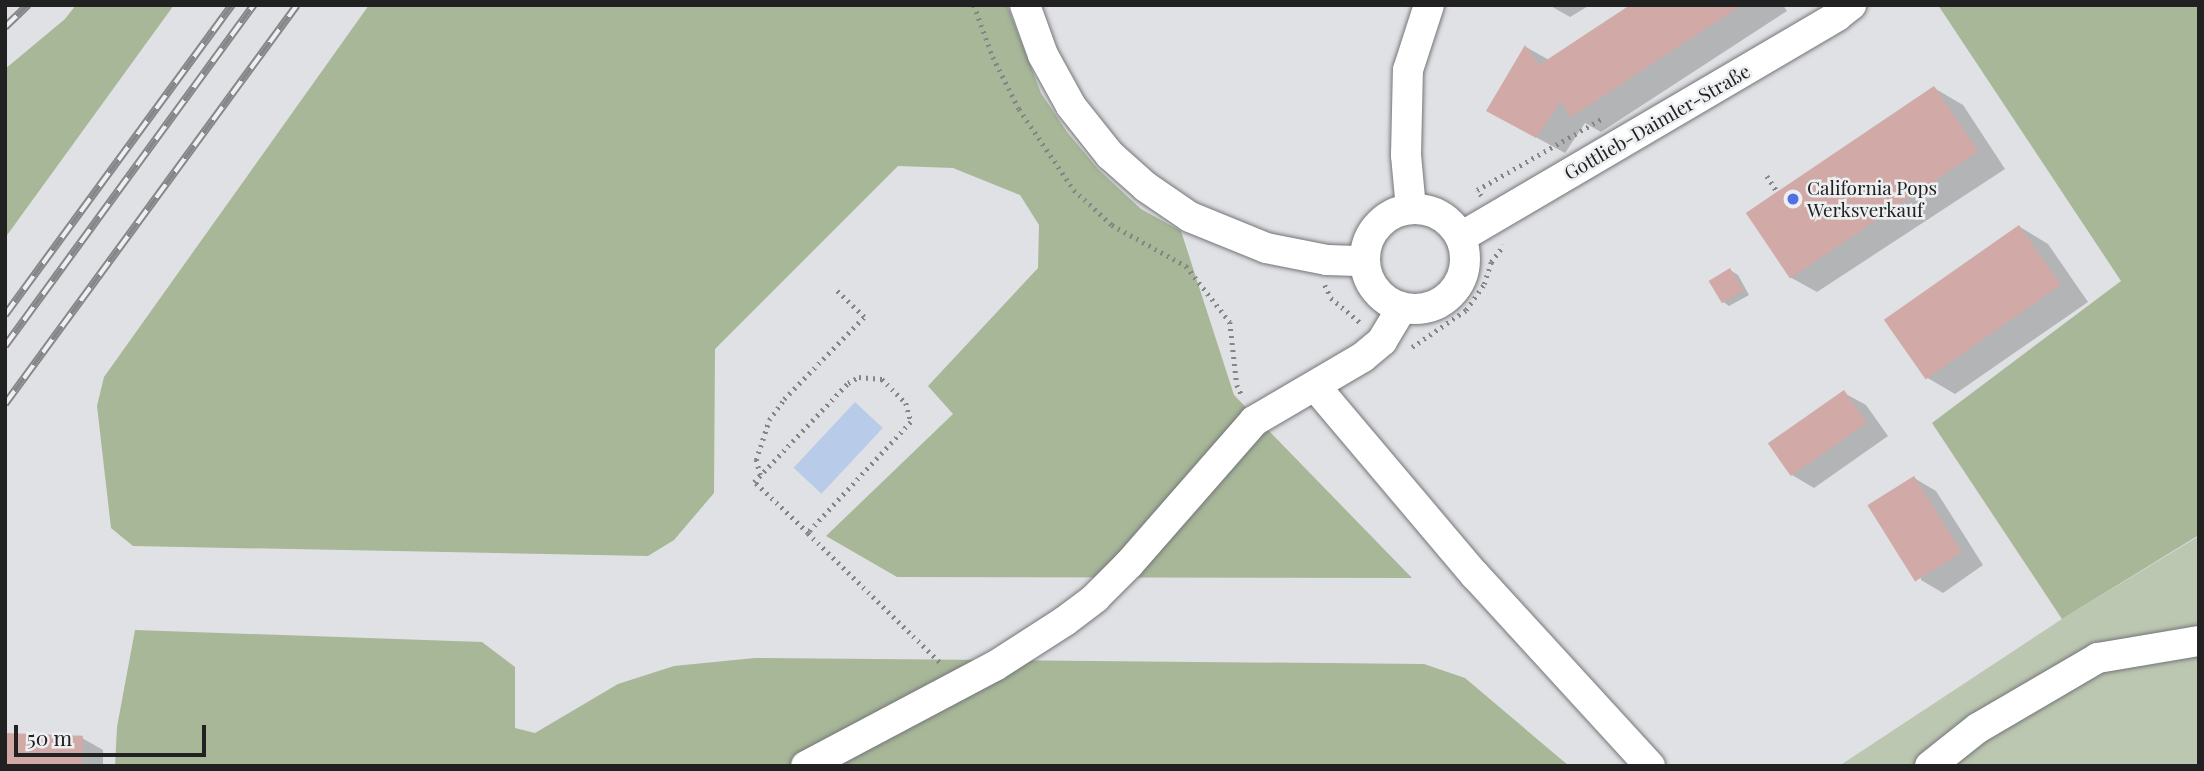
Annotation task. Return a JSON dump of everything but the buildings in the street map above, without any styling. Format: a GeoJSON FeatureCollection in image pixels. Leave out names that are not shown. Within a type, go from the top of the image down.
{"type":"FeatureCollection","features":[{"type":"Feature","properties":{"kind":"street"},"geometry":{"type":"LineString","coordinates":[[1026,5],[1055,80],[1090,132],[1128,172],[1190,217],[1266,248],[1326,260],[1365,261]]}},
{"type":"Feature","properties":{"kind":"street"},"geometry":{"type":"LineString","coordinates":[[1411,209],[1406,155],[1408,71],[1429,5]]}},
{"type":"Feature","properties":{"kind":"street","name":"Gottlieb-Daimler-Straße"},"geometry":{"type":"LineString","coordinates":[[1461,237],[1838,16],[1851,5]]}},
{"type":"Feature","properties":{"kind":"street"},"geometry":{"type":"LineString","coordinates":[[1411,209],[1426,210],[1440,215],[1461,237],[1465,268],[1451,295],[1428,308],[1402,308],[1375,291],[1365,261],[1370,239],[1383,220],[1411,209]]}},
{"type":"Feature","properties":{"kind":"street"},"geometry":{"type":"LineString","coordinates":[[806,766],[1032,644],[1095,598],[1254,421],[1363,357],[1382,341],[1402,308]]}},
{"type":"Feature","properties":{"kind":"street"},"geometry":{"type":"LineString","coordinates":[[1315,386],[1475,575],[1650,766]]}},
{"type":"Feature","properties":{"kind":"street"},"geometry":{"type":"LineString","coordinates":[[1930,766],[1978,728],[2098,658],[2199,641]]}},
{"type":"Feature","properties":{"kind":"path"},"geometry":{"type":"LineString","coordinates":[[974,5],[993,57],[1019,109],[1074,190],[1112,225],[1186,266],[1230,322],[1237,385],[1254,421]]}},
{"type":"Feature","properties":{"kind":"path"},"geometry":{"type":"LineString","coordinates":[[1767,176],[1776,190]]}},
{"type":"Feature","properties":{"kind":"path"},"geometry":{"type":"LineString","coordinates":[[1326,260],[1325,286],[1331,298],[1382,341],[1405,353],[1466,310],[1484,284],[1491,262],[1507,241],[1496,216]]}},
{"type":"Feature","properties":{"kind":"path"},"geometry":{"type":"LineString","coordinates":[[760,476],[756,460],[769,420],[784,399],[864,317],[836,290]]}},
{"type":"Feature","properties":{"kind":"path"},"geometry":{"type":"LineString","coordinates":[[808,533],[905,432],[911,422],[906,402],[882,379],[859,377],[848,383],[754,482],[962,684]]}},
{"type":"Feature","properties":{"kind":"green space"},"geometry":{"type":"Polygon","coordinates":[[[76,5],[174,5],[5,238],[5,69],[65,19],[76,5]]]}},
{"type":"Feature","properties":{"kind":"green space"},"geometry":{"type":"Polygon","coordinates":[[[369,5],[1007,5],[1041,93],[1067,132],[1098,169],[1141,209],[1181,231],[1234,395],[1412,578],[897,577],[826,536],[953,414],[928,386],[1038,268],[1039,225],[1020,195],[953,168],[898,166],[715,349],[714,493],[674,540],[648,556],[133,546],[111,528],[97,406],[104,377],[369,5]]]}},
{"type":"Feature","properties":{"kind":"green space"},"geometry":{"type":"Polygon","coordinates":[[[1938,5],[2199,5],[2199,535],[2062,619],[1932,423],[2121,281],[1938,5]]]}},
{"type":"Feature","properties":{"kind":"green space"},"geometry":{"type":"Polygon","coordinates":[[[2199,536],[2199,766],[1839,766],[2062,619],[2199,536]]]}},
{"type":"Feature","properties":{"kind":"green space"},"geometry":{"type":"Polygon","coordinates":[[[135,630],[482,642],[515,667],[515,728],[535,733],[618,684],[674,666],[755,658],[1424,664],[1465,678],[1569,766],[115,766],[117,727],[135,630]]]}},
{"type":"Feature","properties":{"kind":"water"},"geometry":{"type":"Polygon","coordinates":[[[855,402],[883,428],[821,494],[794,468],[855,402]]]}},
{"type":"Feature","properties":{"kind":"railway"},"geometry":{"type":"LineString","coordinates":[[5,27],[28,5]]}},
{"type":"Feature","properties":{"kind":"railway"},"geometry":{"type":"LineString","coordinates":[[5,315],[232,5]]}},
{"type":"Feature","properties":{"kind":"railway"},"geometry":{"type":"LineString","coordinates":[[5,346],[254,5]]}},
{"type":"Feature","properties":{"kind":"railway"},"geometry":{"type":"LineString","coordinates":[[5,404],[297,5]]}},
{"type":"Feature","properties":{"kind":"place","name":"California Pops Werksverkauf"},"geometry":{"type":"Point","coordinates":[1793,199]}}]}
